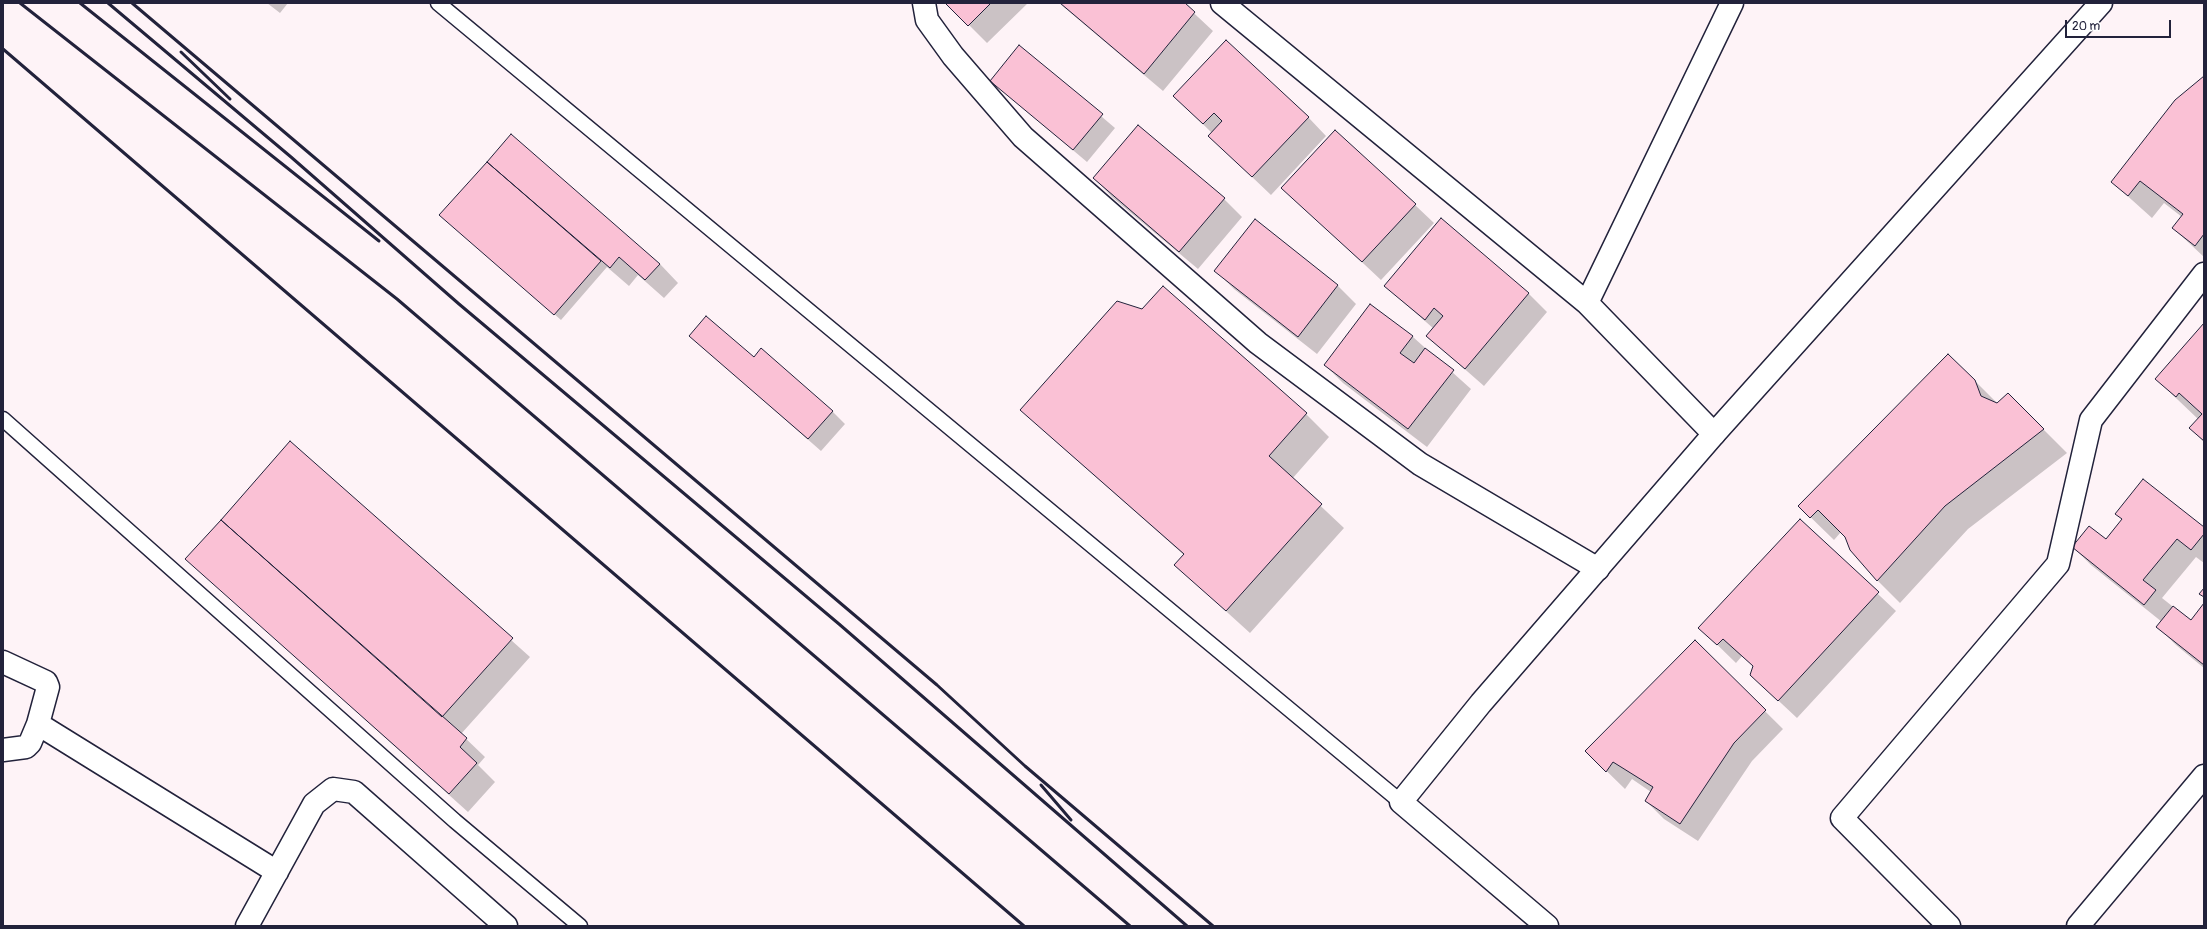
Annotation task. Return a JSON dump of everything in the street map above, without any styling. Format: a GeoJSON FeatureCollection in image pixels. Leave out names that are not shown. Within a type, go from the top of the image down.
{"type":"FeatureCollection","features":[{"type":"Feature","properties":{"kind":"street"},"geometry":{"type":"LineString","coordinates":[[924,3],[927,20],[953,56],[1023,137],[1258,343],[1420,464],[1598,569]]}},
{"type":"Feature","properties":{"kind":"street"},"geometry":{"type":"LineString","coordinates":[[1222,3],[1587,303],[1714,434]]}},
{"type":"Feature","properties":{"kind":"street"},"geometry":{"type":"LineString","coordinates":[[1587,303],[1732,3]]}},
{"type":"Feature","properties":{"kind":"street"},"geometry":{"type":"LineString","coordinates":[[1547,926],[1401,802],[1481,703],[1714,434],[2101,3]]}},
{"type":"Feature","properties":{"kind":"street"},"geometry":{"type":"LineString","coordinates":[[1949,926],[1842,818],[2058,564],[2091,420],[2204,274]]}},
{"type":"Feature","properties":{"kind":"street"},"geometry":{"type":"LineString","coordinates":[[3,662],[46,682],[48,687],[38,724],[30,743],[26,747],[3,750]]}},
{"type":"Feature","properties":{"kind":"street"},"geometry":{"type":"LineString","coordinates":[[38,724],[277,872]]}},
{"type":"Feature","properties":{"kind":"street"},"geometry":{"type":"LineString","coordinates":[[2078,926],[2204,776]]}},
{"type":"Feature","properties":{"kind":"street"},"geometry":{"type":"LineString","coordinates":[[247,926],[314,804],[333,789],[354,792],[506,926]]}},
{"type":"Feature","properties":{"kind":"lane"},"geometry":{"type":"LineString","coordinates":[[438,3],[1401,802]]}},
{"type":"Feature","properties":{"kind":"lane"},"geometry":{"type":"LineString","coordinates":[[3,420],[455,821],[580,926]]}},
{"type":"Feature","properties":{"kind":"building"},"geometry":{"type":"Polygon","coordinates":[[[945,3],[991,3],[968,26],[945,3]]]}},
{"type":"Feature","properties":{"kind":"building"},"geometry":{"type":"Polygon","coordinates":[[[1060,3],[1185,3],[1195,12],[1144,74],[1060,3]]]}},
{"type":"Feature","properties":{"kind":"building"},"geometry":{"type":"Polygon","coordinates":[[[1226,40],[1309,117],[1252,177],[1208,136],[1222,121],[1214,113],[1203,124],[1173,96],[1226,40]]]}},
{"type":"Feature","properties":{"kind":"building"},"geometry":{"type":"Polygon","coordinates":[[[1019,45],[1103,114],[1073,150],[990,81],[1019,45]]]}},
{"type":"Feature","properties":{"kind":"building"},"geometry":{"type":"Polygon","coordinates":[[[2204,76],[2204,234],[2195,246],[2172,228],[2183,214],[2140,181],[2128,196],[2111,182],[2175,100],[2204,76]]]}},
{"type":"Feature","properties":{"kind":"building"},"geometry":{"type":"Polygon","coordinates":[[[1138,125],[1225,198],[1179,252],[1093,178],[1138,125]]]}},
{"type":"Feature","properties":{"kind":"building"},"geometry":{"type":"Polygon","coordinates":[[[1335,130],[1416,204],[1362,262],[1281,188],[1335,130]]]}},
{"type":"Feature","properties":{"kind":"building"},"geometry":{"type":"Polygon","coordinates":[[[511,134],[660,264],[645,280],[619,257],[610,268],[487,162],[511,134]]]}},
{"type":"Feature","properties":{"kind":"building"},"geometry":{"type":"Polygon","coordinates":[[[487,162],[601,261],[554,315],[439,215],[487,162]]]}},
{"type":"Feature","properties":{"kind":"building"},"geometry":{"type":"Polygon","coordinates":[[[1441,218],[1529,293],[1465,369],[1426,336],[1443,316],[1434,308],[1425,320],[1384,286],[1441,218]]]}},
{"type":"Feature","properties":{"kind":"building"},"geometry":{"type":"Polygon","coordinates":[[[1255,219],[1338,285],[1298,337],[1214,271],[1255,219]]]}},
{"type":"Feature","properties":{"kind":"building"},"geometry":{"type":"Polygon","coordinates":[[[1163,286],[1307,413],[1269,456],[1322,504],[1226,611],[1174,565],[1184,554],[1020,410],[1117,301],[1142,309],[1163,286]]]}},
{"type":"Feature","properties":{"kind":"building"},"geometry":{"type":"Polygon","coordinates":[[[1370,304],[1413,336],[1400,353],[1414,363],[1425,348],[1454,370],[1408,429],[1324,365],[1370,304]]]}},
{"type":"Feature","properties":{"kind":"building"},"geometry":{"type":"Polygon","coordinates":[[[706,316],[754,357],[761,348],[833,411],[808,439],[689,336],[706,316]]]}},
{"type":"Feature","properties":{"kind":"building"},"geometry":{"type":"Polygon","coordinates":[[[2204,323],[2204,441],[2189,428],[2202,414],[2179,393],[2176,397],[2155,379],[2204,323]]]}},
{"type":"Feature","properties":{"kind":"building"},"geometry":{"type":"Polygon","coordinates":[[[1948,354],[1975,380],[1981,396],[1997,403],[2008,393],[2044,429],[1945,506],[1877,581],[1850,550],[1845,537],[1818,510],[1810,518],[1798,506],[1948,354]]]}},
{"type":"Feature","properties":{"kind":"building"},"geometry":{"type":"Polygon","coordinates":[[[290,441],[513,638],[442,717],[221,520],[290,441]]]}},
{"type":"Feature","properties":{"kind":"building"},"geometry":{"type":"Polygon","coordinates":[[[2143,479],[2204,527],[2204,534],[2191,550],[2177,539],[2143,580],[2156,590],[2144,605],[2072,547],[2089,526],[2106,539],[2122,519],[2115,514],[2143,479]]]}},
{"type":"Feature","properties":{"kind":"building"},"geometry":{"type":"Polygon","coordinates":[[[1800,519],[1879,592],[1778,701],[1750,675],[1753,666],[1723,639],[1717,645],[1698,628],[1800,519]]]}},
{"type":"Feature","properties":{"kind":"building"},"geometry":{"type":"Polygon","coordinates":[[[221,520],[467,738],[460,747],[477,763],[449,794],[185,559],[221,520]]]}},
{"type":"Feature","properties":{"kind":"building"},"geometry":{"type":"Polygon","coordinates":[[[2204,588],[2204,597],[2199,594],[2204,588]]]}},
{"type":"Feature","properties":{"kind":"building"},"geometry":{"type":"Polygon","coordinates":[[[2204,603],[2204,665],[2156,627],[2173,606],[2191,620],[2204,603]]]}},
{"type":"Feature","properties":{"kind":"building"},"geometry":{"type":"Polygon","coordinates":[[[1695,640],[1766,710],[1734,743],[1680,824],[1645,801],[1653,787],[1613,762],[1606,772],[1585,751],[1695,640]]]}},
{"type":"Feature","properties":{"kind":"railway"},"geometry":{"type":"LineString","coordinates":[[20,3],[397,299],[1130,926]]}},
{"type":"Feature","properties":{"kind":"railway"},"geometry":{"type":"LineString","coordinates":[[80,3],[379,241]]}},
{"type":"Feature","properties":{"kind":"railway"},"geometry":{"type":"LineString","coordinates":[[108,3],[291,157],[459,304],[839,624],[1187,926]]}},
{"type":"Feature","properties":{"kind":"railway"},"geometry":{"type":"LineString","coordinates":[[132,3],[937,685],[1025,766],[1213,926]]}},
{"type":"Feature","properties":{"kind":"railway"},"geometry":{"type":"LineString","coordinates":[[3,49],[1024,926]]}},
{"type":"Feature","properties":{"kind":"railway"},"geometry":{"type":"LineString","coordinates":[[181,52],[230,99]]}},
{"type":"Feature","properties":{"kind":"railway"},"geometry":{"type":"LineString","coordinates":[[1041,785],[1071,820]]}}]}
